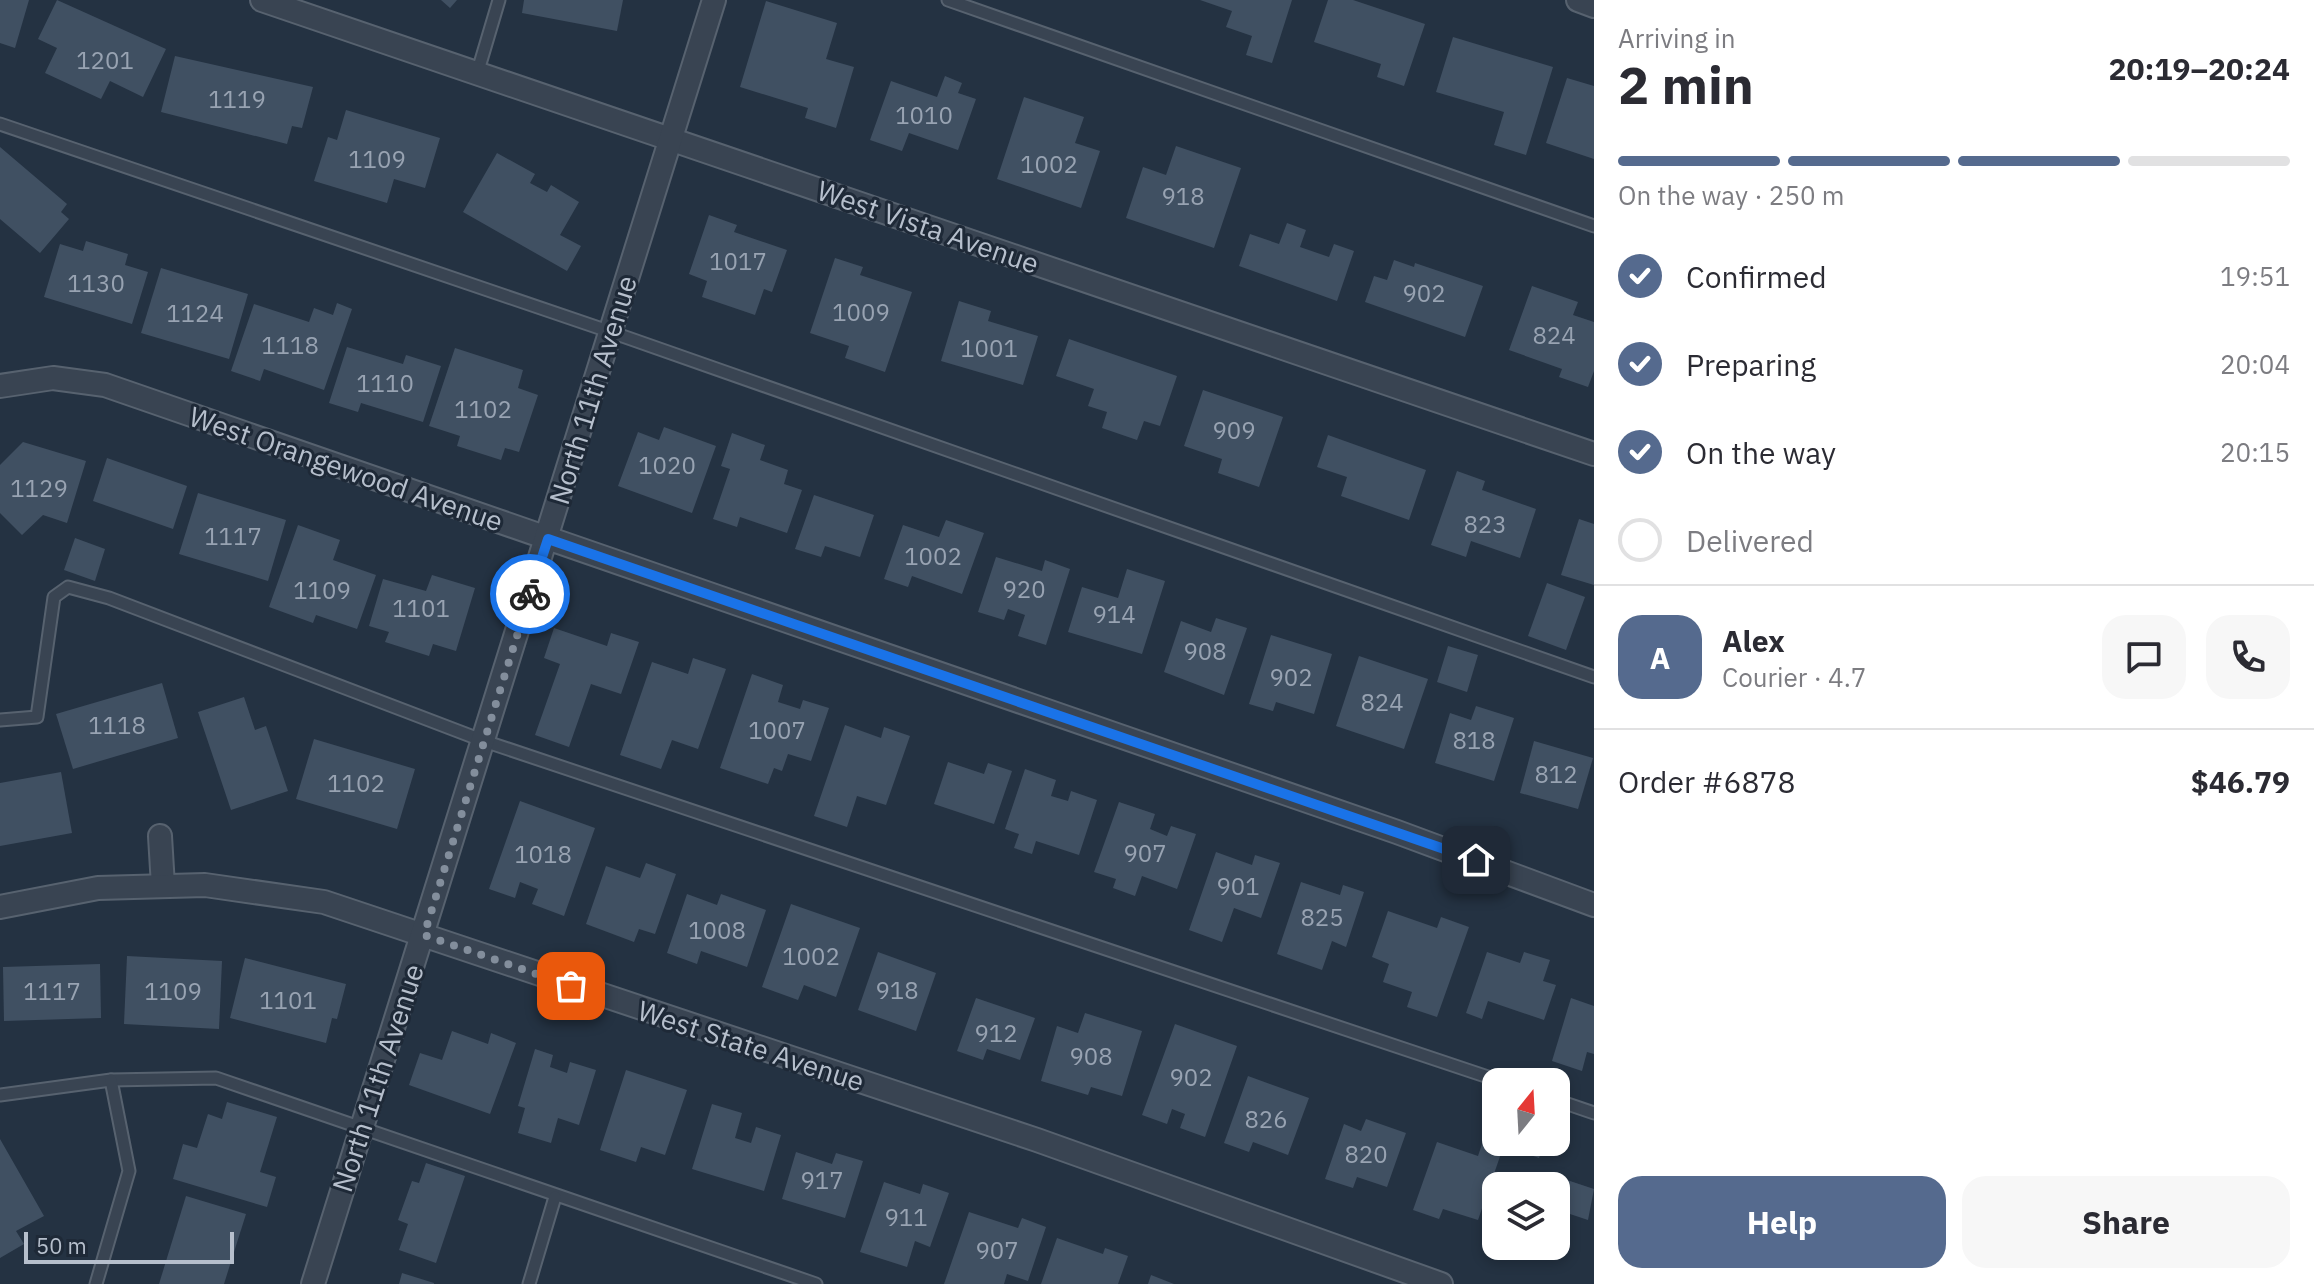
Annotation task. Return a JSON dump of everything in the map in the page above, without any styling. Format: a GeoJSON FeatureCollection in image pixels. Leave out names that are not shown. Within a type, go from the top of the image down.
{"type":"FeatureCollection","features":[{"type":"Feature","properties":{"kind":"street","name":"West Vista Avenue"},"geometry":{"type":"LineString","coordinates":[[262,0],[292,5],[477,74],[1594,454]]}},
{"type":"Feature","properties":{"kind":"street","name":"North 11th Avenue"},"geometry":{"type":"LineString","coordinates":[[313,1284],[714,0]]}},
{"type":"Feature","properties":{"kind":"street"},"geometry":{"type":"LineString","coordinates":[[1578,0],[1594,6]]}},
{"type":"Feature","properties":{"kind":"street","name":"West Orangewood Avenue"},"geometry":{"type":"LineString","coordinates":[[0,386],[53,378],[105,385],[1397,832],[1594,905]]}},
{"type":"Feature","properties":{"kind":"street"},"geometry":{"type":"LineString","coordinates":[[160,836],[163,886]]}},
{"type":"Feature","properties":{"kind":"street","name":"West State Avenue"},"geometry":{"type":"LineString","coordinates":[[0,907],[98,888],[205,885],[251,889],[324,902],[1037,1140],[1441,1284]]}},
{"type":"Feature","properties":{"kind":"lane"},"geometry":{"type":"LineString","coordinates":[[477,74],[499,0]]}},
{"type":"Feature","properties":{"kind":"lane"},"geometry":{"type":"LineString","coordinates":[[948,0],[1594,226]]}},
{"type":"Feature","properties":{"kind":"lane"},"geometry":{"type":"LineString","coordinates":[[0,124],[611,332],[1594,677]]}},
{"type":"Feature","properties":{"kind":"lane"},"geometry":{"type":"LineString","coordinates":[[0,720],[37,717],[54,597],[68,587],[109,598],[484,741],[1482,1075]]}},
{"type":"Feature","properties":{"kind":"lane"},"geometry":{"type":"LineString","coordinates":[[0,1095],[111,1080],[216,1078],[555,1197],[816,1284]]}},
{"type":"Feature","properties":{"kind":"lane"},"geometry":{"type":"LineString","coordinates":[[96,1284],[129,1171],[111,1080]]}},
{"type":"Feature","properties":{"kind":"lane"},"geometry":{"type":"LineString","coordinates":[[1570,1105],[1594,1113]]}},
{"type":"Feature","properties":{"kind":"lane"},"geometry":{"type":"LineString","coordinates":[[529,1284],[555,1197]]}},
{"type":"Feature","properties":{"kind":"building"},"geometry":{"type":"Polygon","coordinates":[[[0,0],[29,0],[15,48],[0,43],[0,0]]]}},
{"type":"Feature","properties":{"kind":"building"},"geometry":{"type":"Polygon","coordinates":[[[57,0],[166,49],[143,97],[110,81],[101,99],[45,73],[57,48],[38,39],[57,0]]]}},
{"type":"Feature","properties":{"kind":"building"},"geometry":{"type":"Polygon","coordinates":[[[441,0],[457,0],[450,8],[441,0]]]}},
{"type":"Feature","properties":{"kind":"building"},"geometry":{"type":"Polygon","coordinates":[[[524,0],[623,0],[617,31],[522,13],[524,0]]]}},
{"type":"Feature","properties":{"kind":"building"},"geometry":{"type":"Polygon","coordinates":[[[1200,0],[1292,0],[1272,63],[1246,55],[1252,36],[1226,27],[1232,11],[1200,0]]]}},
{"type":"Feature","properties":{"kind":"building"},"geometry":{"type":"Polygon","coordinates":[[[1328,0],[1353,0],[1425,24],[1404,86],[1377,77],[1381,64],[1314,42],[1328,0]]]}},
{"type":"Feature","properties":{"kind":"building"},"geometry":{"type":"Polygon","coordinates":[[[766,1],[837,23],[826,59],[854,67],[836,128],[805,118],[808,108],[740,87],[766,1]]]}},
{"type":"Feature","properties":{"kind":"building"},"geometry":{"type":"Polygon","coordinates":[[[1453,37],[1553,67],[1526,155],[1494,145],[1504,112],[1436,92],[1453,37]]]}},
{"type":"Feature","properties":{"kind":"building"},"geometry":{"type":"Polygon","coordinates":[[[175,56],[313,87],[302,128],[292,126],[287,144],[161,112],[175,56]]]}},
{"type":"Feature","properties":{"kind":"building"},"geometry":{"type":"Polygon","coordinates":[[[945,76],[962,83],[958,93],[976,99],[958,150],[909,133],[902,151],[870,140],[891,81],[937,97],[945,76]]]}},
{"type":"Feature","properties":{"kind":"building"},"geometry":{"type":"Polygon","coordinates":[[[1567,78],[1594,86],[1594,159],[1546,143],[1567,78]]]}},
{"type":"Feature","properties":{"kind":"building"},"geometry":{"type":"Polygon","coordinates":[[[1024,97],[1084,117],[1075,143],[1100,151],[1081,208],[997,179],[1024,97]]]}},
{"type":"Feature","properties":{"kind":"building"},"geometry":{"type":"Polygon","coordinates":[[[346,110],[440,138],[425,188],[394,179],[387,203],[314,181],[328,137],[337,140],[346,110]]]}},
{"type":"Feature","properties":{"kind":"building"},"geometry":{"type":"Polygon","coordinates":[[[1176,146],[1241,168],[1214,248],[1126,218],[1143,167],[1166,175],[1176,146]]]}},
{"type":"Feature","properties":{"kind":"building"},"geometry":{"type":"Polygon","coordinates":[[[0,147],[67,204],[61,212],[69,219],[40,253],[0,219],[0,147]]]}},
{"type":"Feature","properties":{"kind":"building"},"geometry":{"type":"Polygon","coordinates":[[[497,153],[535,174],[530,183],[547,192],[551,185],[579,202],[560,235],[581,246],[567,271],[463,212],[497,153]]]}},
{"type":"Feature","properties":{"kind":"building"},"geometry":{"type":"Polygon","coordinates":[[[709,215],[737,225],[734,232],[787,250],[772,292],[764,289],[755,315],[702,297],[707,281],[689,274],[709,215]]]}},
{"type":"Feature","properties":{"kind":"building"},"geometry":{"type":"Polygon","coordinates":[[[1287,223],[1306,230],[1300,247],[1329,257],[1334,244],[1354,251],[1337,301],[1239,266],[1250,234],[1279,244],[1287,223]]]}},
{"type":"Feature","properties":{"kind":"building"},"geometry":{"type":"Polygon","coordinates":[[[86,241],[128,254],[125,265],[148,272],[132,324],[44,297],[60,244],[83,251],[86,241]]]}},
{"type":"Feature","properties":{"kind":"building"},"geometry":{"type":"Polygon","coordinates":[[[835,258],[863,267],[860,275],[912,292],[885,372],[845,358],[849,346],[810,333],[835,258]]]}},
{"type":"Feature","properties":{"kind":"building"},"geometry":{"type":"Polygon","coordinates":[[[1394,260],[1414,267],[1415,263],[1483,286],[1465,337],[1365,302],[1374,276],[1387,280],[1394,260]]]}},
{"type":"Feature","properties":{"kind":"building"},"geometry":{"type":"Polygon","coordinates":[[[161,268],[248,294],[229,359],[141,333],[161,268]]]}},
{"type":"Feature","properties":{"kind":"building"},"geometry":{"type":"Polygon","coordinates":[[[1532,286],[1578,302],[1573,315],[1594,322],[1594,371],[1588,387],[1559,377],[1562,369],[1509,350],[1532,286]]]}},
{"type":"Feature","properties":{"kind":"building"},"geometry":{"type":"Polygon","coordinates":[[[959,301],[991,311],[988,321],[1038,336],[1023,385],[941,361],[959,301]]]}},
{"type":"Feature","properties":{"kind":"building"},"geometry":{"type":"Polygon","coordinates":[[[337,303],[352,309],[324,390],[264,369],[260,381],[231,371],[254,304],[309,322],[314,308],[333,315],[337,303]]]}},
{"type":"Feature","properties":{"kind":"building"},"geometry":{"type":"Polygon","coordinates":[[[1069,339],[1177,376],[1160,426],[1144,421],[1137,440],[1102,428],[1107,412],[1088,406],[1094,389],[1056,376],[1069,339]]]}},
{"type":"Feature","properties":{"kind":"building"},"geometry":{"type":"Polygon","coordinates":[[[347,347],[403,364],[406,355],[441,366],[423,422],[361,403],[358,412],[329,403],[347,347]]]}},
{"type":"Feature","properties":{"kind":"building"},"geometry":{"type":"Polygon","coordinates":[[[455,348],[523,370],[518,388],[538,395],[519,452],[505,448],[501,460],[457,446],[460,436],[429,426],[455,348]]]}},
{"type":"Feature","properties":{"kind":"building"},"geometry":{"type":"Polygon","coordinates":[[[1203,390],[1283,417],[1259,487],[1218,473],[1222,459],[1184,446],[1203,390]]]}},
{"type":"Feature","properties":{"kind":"building"},"geometry":{"type":"Polygon","coordinates":[[[664,427],[716,446],[692,513],[618,486],[638,432],[659,440],[664,427]]]}},
{"type":"Feature","properties":{"kind":"building"},"geometry":{"type":"Polygon","coordinates":[[[732,433],[765,445],[760,460],[788,470],[784,484],[802,490],[787,533],[740,517],[737,527],[713,519],[730,469],[721,466],[732,433]]]}},
{"type":"Feature","properties":{"kind":"building"},"geometry":{"type":"Polygon","coordinates":[[[1328,435],[1426,470],[1409,520],[1341,496],[1347,477],[1317,467],[1328,435]]]}},
{"type":"Feature","properties":{"kind":"building"},"geometry":{"type":"Polygon","coordinates":[[[23,442],[86,461],[67,523],[43,515],[22,535],[0,513],[0,465],[23,442]]]}},
{"type":"Feature","properties":{"kind":"building"},"geometry":{"type":"Polygon","coordinates":[[[107,458],[187,486],[173,529],[93,501],[107,458]]]}},
{"type":"Feature","properties":{"kind":"building"},"geometry":{"type":"Polygon","coordinates":[[[1457,471],[1485,481],[1482,490],[1536,509],[1520,558],[1471,541],[1466,557],[1431,545],[1457,471]]]}},
{"type":"Feature","properties":{"kind":"building"},"geometry":{"type":"Polygon","coordinates":[[[198,493],[286,520],[268,581],[179,554],[198,493]]]}},
{"type":"Feature","properties":{"kind":"building"},"geometry":{"type":"Polygon","coordinates":[[[814,495],[874,515],[860,557],[825,546],[821,557],[795,549],[814,495]]]}},
{"type":"Feature","properties":{"kind":"building"},"geometry":{"type":"Polygon","coordinates":[[[1579,519],[1594,524],[1594,585],[1561,575],[1579,519]]]}},
{"type":"Feature","properties":{"kind":"building"},"geometry":{"type":"Polygon","coordinates":[[[946,520],[984,533],[962,594],[912,576],[908,587],[884,579],[903,525],[939,537],[946,520]]]}},
{"type":"Feature","properties":{"kind":"building"},"geometry":{"type":"Polygon","coordinates":[[[298,525],[340,540],[333,560],[376,575],[357,629],[316,615],[313,623],[269,607],[298,525]]]}},
{"type":"Feature","properties":{"kind":"building"},"geometry":{"type":"Polygon","coordinates":[[[75,538],[105,549],[95,581],[64,570],[75,538]]]}},
{"type":"Feature","properties":{"kind":"building"},"geometry":{"type":"Polygon","coordinates":[[[996,557],[1042,571],[1045,560],[1070,569],[1046,645],[1018,636],[1025,615],[1008,609],[1004,620],[978,612],[996,557]]]}},
{"type":"Feature","properties":{"kind":"building"},"geometry":{"type":"Polygon","coordinates":[[[1127,569],[1165,581],[1142,654],[1068,632],[1082,587],[1118,598],[1127,569]]]}},
{"type":"Feature","properties":{"kind":"building"},"geometry":{"type":"Polygon","coordinates":[[[432,575],[475,588],[456,651],[433,644],[429,656],[385,642],[389,632],[369,626],[383,579],[426,591],[432,575]]]}},
{"type":"Feature","properties":{"kind":"building"},"geometry":{"type":"Polygon","coordinates":[[[1547,583],[1585,597],[1566,650],[1528,636],[1547,583]]]}},
{"type":"Feature","properties":{"kind":"building"},"geometry":{"type":"Polygon","coordinates":[[[1216,618],[1247,628],[1224,695],[1164,672],[1181,621],[1211,632],[1216,618]]]}},
{"type":"Feature","properties":{"kind":"building"},"geometry":{"type":"Polygon","coordinates":[[[554,628],[607,646],[611,633],[639,642],[621,694],[591,684],[569,747],[535,735],[560,664],[544,658],[554,628]]]}},
{"type":"Feature","properties":{"kind":"building"},"geometry":{"type":"Polygon","coordinates":[[[1271,635],[1332,654],[1314,714],[1276,702],[1273,711],[1249,704],[1271,635]]]}},
{"type":"Feature","properties":{"kind":"building"},"geometry":{"type":"Polygon","coordinates":[[[1448,646],[1478,655],[1467,692],[1437,682],[1448,646]]]}},
{"type":"Feature","properties":{"kind":"building"},"geometry":{"type":"Polygon","coordinates":[[[1359,656],[1428,679],[1404,749],[1336,726],[1359,656]]]}},
{"type":"Feature","properties":{"kind":"building"},"geometry":{"type":"Polygon","coordinates":[[[693,658],[726,669],[698,749],[672,740],[661,769],[620,755],[652,662],[688,674],[693,658]]]}},
{"type":"Feature","properties":{"kind":"building"},"geometry":{"type":"Polygon","coordinates":[[[752,674],[783,685],[778,702],[800,709],[803,700],[829,708],[811,761],[788,754],[782,771],[774,768],[768,784],[720,768],[752,674]]]}},
{"type":"Feature","properties":{"kind":"building"},"geometry":{"type":"Polygon","coordinates":[[[162,683],[178,738],[73,769],[56,714],[162,683]]]}},
{"type":"Feature","properties":{"kind":"building"},"geometry":{"type":"Polygon","coordinates":[[[244,697],[255,730],[266,726],[288,791],[231,810],[198,712],[244,697]]]}},
{"type":"Feature","properties":{"kind":"building"},"geometry":{"type":"Polygon","coordinates":[[[1476,706],[1514,718],[1494,781],[1435,763],[1450,713],[1471,720],[1476,706]]]}},
{"type":"Feature","properties":{"kind":"building"},"geometry":{"type":"Polygon","coordinates":[[[845,725],[881,738],[884,727],[910,736],[886,805],[857,796],[847,827],[814,816],[845,725]]]}},
{"type":"Feature","properties":{"kind":"building"},"geometry":{"type":"Polygon","coordinates":[[[314,739],[415,769],[397,829],[296,799],[314,739]]]}},
{"type":"Feature","properties":{"kind":"building"},"geometry":{"type":"Polygon","coordinates":[[[1534,741],[1593,758],[1578,809],[1520,793],[1534,741]]]}},
{"type":"Feature","properties":{"kind":"building"},"geometry":{"type":"Polygon","coordinates":[[[948,762],[984,774],[988,763],[1012,771],[994,824],[934,804],[948,762]]]}},
{"type":"Feature","properties":{"kind":"building"},"geometry":{"type":"Polygon","coordinates":[[[1025,769],[1056,780],[1051,796],[1068,801],[1071,791],[1097,800],[1079,855],[1036,841],[1032,854],[1014,848],[1019,834],[1005,829],[1025,769]]]}},
{"type":"Feature","properties":{"kind":"building"},"geometry":{"type":"Polygon","coordinates":[[[61,772],[72,833],[0,846],[0,783],[61,772]]]}},
{"type":"Feature","properties":{"kind":"building"},"geometry":{"type":"Polygon","coordinates":[[[520,801],[595,828],[564,916],[532,904],[538,889],[520,882],[515,898],[489,889],[520,801]]]}},
{"type":"Feature","properties":{"kind":"building"},"geometry":{"type":"Polygon","coordinates":[[[1119,802],[1155,814],[1150,829],[1167,836],[1171,826],[1196,834],[1177,889],[1142,876],[1135,896],[1113,888],[1116,879],[1094,872],[1119,802]]]}},
{"type":"Feature","properties":{"kind":"building"},"geometry":{"type":"Polygon","coordinates":[[[1216,852],[1252,865],[1255,855],[1280,863],[1261,918],[1234,908],[1222,942],[1189,930],[1216,852]]]}},
{"type":"Feature","properties":{"kind":"building"},"geometry":{"type":"Polygon","coordinates":[[[646,863],[676,874],[655,934],[639,929],[634,942],[586,924],[606,866],[640,878],[646,863]]]}},
{"type":"Feature","properties":{"kind":"building"},"geometry":{"type":"Polygon","coordinates":[[[1301,882],[1340,895],[1343,885],[1364,892],[1346,947],[1332,941],[1322,970],[1277,954],[1301,882]]]}},
{"type":"Feature","properties":{"kind":"building"},"geometry":{"type":"Polygon","coordinates":[[[687,894],[717,905],[721,894],[766,910],[747,967],[701,951],[697,964],[667,953],[687,894]]]}},
{"type":"Feature","properties":{"kind":"building"},"geometry":{"type":"Polygon","coordinates":[[[791,904],[860,928],[836,997],[804,985],[798,1000],[762,987],[791,904]]]}},
{"type":"Feature","properties":{"kind":"building"},"geometry":{"type":"Polygon","coordinates":[[[1388,911],[1437,928],[1441,917],[1469,927],[1437,1017],[1407,1007],[1412,992],[1383,982],[1389,964],[1372,957],[1388,911]]]}},
{"type":"Feature","properties":{"kind":"building"},"geometry":{"type":"Polygon","coordinates":[[[878,952],[936,973],[916,1031],[858,1010],[878,952]]]}},
{"type":"Feature","properties":{"kind":"building"},"geometry":{"type":"Polygon","coordinates":[[[1487,952],[1520,963],[1524,952],[1550,960],[1543,981],[1556,985],[1544,1020],[1488,1001],[1482,1019],[1466,1013],[1487,952]]]}},
{"type":"Feature","properties":{"kind":"building"},"geometry":{"type":"Polygon","coordinates":[[[127,956],[222,961],[219,1029],[124,1024],[127,956]]]}},
{"type":"Feature","properties":{"kind":"building"},"geometry":{"type":"Polygon","coordinates":[[[245,958],[346,984],[337,1019],[332,1018],[326,1043],[230,1018],[245,958]]]}},
{"type":"Feature","properties":{"kind":"building"},"geometry":{"type":"Polygon","coordinates":[[[100,964],[101,1018],[4,1021],[3,967],[100,964]]]}},
{"type":"Feature","properties":{"kind":"building"},"geometry":{"type":"Polygon","coordinates":[[[976,998],[1035,1018],[1020,1060],[987,1049],[983,1060],[957,1051],[976,998]]]}},
{"type":"Feature","properties":{"kind":"building"},"geometry":{"type":"Polygon","coordinates":[[[1571,998],[1594,1006],[1594,1054],[1587,1052],[1582,1071],[1552,1061],[1571,998]]]}},
{"type":"Feature","properties":{"kind":"building"},"geometry":{"type":"Polygon","coordinates":[[[1085,1013],[1142,1031],[1122,1096],[1091,1087],[1088,1095],[1041,1081],[1057,1026],[1078,1033],[1085,1013]]]}},
{"type":"Feature","properties":{"kind":"building"},"geometry":{"type":"Polygon","coordinates":[[[1175,1024],[1237,1046],[1205,1137],[1180,1128],[1185,1114],[1172,1109],[1167,1124],[1142,1115],[1175,1024]]]}},
{"type":"Feature","properties":{"kind":"building"},"geometry":{"type":"Polygon","coordinates":[[[452,1031],[488,1044],[491,1033],[516,1043],[490,1114],[409,1085],[420,1053],[442,1060],[452,1031]]]}},
{"type":"Feature","properties":{"kind":"building"},"geometry":{"type":"Polygon","coordinates":[[[535,1049],[553,1055],[550,1067],[567,1073],[570,1062],[596,1070],[579,1125],[558,1118],[551,1143],[518,1133],[525,1108],[518,1106],[535,1049]]]}},
{"type":"Feature","properties":{"kind":"building"},"geometry":{"type":"Polygon","coordinates":[[[626,1070],[687,1090],[665,1155],[641,1147],[636,1162],[600,1150],[626,1070]]]}},
{"type":"Feature","properties":{"kind":"building"},"geometry":{"type":"Polygon","coordinates":[[[1248,1076],[1309,1098],[1288,1155],[1253,1142],[1249,1152],[1224,1143],[1248,1076]]]}},
{"type":"Feature","properties":{"kind":"building"},"geometry":{"type":"Polygon","coordinates":[[[227,1102],[277,1117],[260,1172],[276,1177],[267,1207],[173,1179],[183,1144],[197,1148],[208,1114],[222,1119],[227,1102]]]}},
{"type":"Feature","properties":{"kind":"building"},"geometry":{"type":"Polygon","coordinates":[[[712,1104],[742,1113],[735,1138],[751,1143],[756,1127],[781,1135],[764,1191],[692,1169],[712,1104]]]}},
{"type":"Feature","properties":{"kind":"building"},"geometry":{"type":"Polygon","coordinates":[[[1366,1119],[1406,1133],[1387,1187],[1357,1177],[1353,1188],[1325,1179],[1344,1124],[1361,1131],[1366,1119]]]}},
{"type":"Feature","properties":{"kind":"building"},"geometry":{"type":"Polygon","coordinates":[[[0,1139],[44,1216],[16,1231],[24,1244],[0,1258],[0,1139]]]}},
{"type":"Feature","properties":{"kind":"building"},"geometry":{"type":"Polygon","coordinates":[[[1437,1142],[1478,1156],[1482,1144],[1482,1156],[1500,1156],[1495,1172],[1482,1172],[1482,1208],[1478,1220],[1443,1209],[1439,1219],[1413,1210],[1437,1142]]]}},
{"type":"Feature","properties":{"kind":"building"},"geometry":{"type":"Polygon","coordinates":[[[796,1152],[832,1164],[836,1153],[863,1161],[845,1218],[782,1199],[796,1152]]]}},
{"type":"Feature","properties":{"kind":"building"},"geometry":{"type":"Polygon","coordinates":[[[426,1163],[465,1176],[436,1263],[399,1250],[408,1224],[398,1220],[412,1181],[419,1183],[426,1163]]]}},
{"type":"Feature","properties":{"kind":"building"},"geometry":{"type":"Polygon","coordinates":[[[1570,1181],[1594,1189],[1588,1220],[1570,1214],[1570,1181]]]}},
{"type":"Feature","properties":{"kind":"building"},"geometry":{"type":"Polygon","coordinates":[[[884,1182],[920,1194],[923,1184],[949,1193],[930,1247],[915,1241],[907,1267],[860,1252],[884,1182]]]}},
{"type":"Feature","properties":{"kind":"building"},"geometry":{"type":"Polygon","coordinates":[[[186,1196],[246,1214],[224,1284],[159,1284],[186,1196]]]}},
{"type":"Feature","properties":{"kind":"building"},"geometry":{"type":"Polygon","coordinates":[[[969,1212],[1018,1228],[1022,1218],[1046,1227],[1028,1281],[1007,1274],[1004,1284],[944,1284],[969,1212]]]}},
{"type":"Feature","properties":{"kind":"building"},"geometry":{"type":"Polygon","coordinates":[[[1057,1238],[1103,1254],[1105,1248],[1128,1256],[1118,1284],[1041,1284],[1057,1238]]]}},
{"type":"Feature","properties":{"kind":"building"},"geometry":{"type":"Polygon","coordinates":[[[402,1273],[434,1283],[434,1284],[399,1284],[402,1273]]]}},
{"type":"Feature","properties":{"kind":"building"},"geometry":{"type":"Polygon","coordinates":[[[1151,1275],[1174,1284],[1148,1284],[1151,1275]]]}},
{"type":"Feature","properties":{"kind":"way so far"},"geometry":{"type":"LineString","coordinates":[[530,594],[424,935],[571,986]]}},
{"type":"Feature","properties":{"kind":"route"},"geometry":{"type":"LineString","coordinates":[[530,594],[548,539],[1476,860]]}}]}
